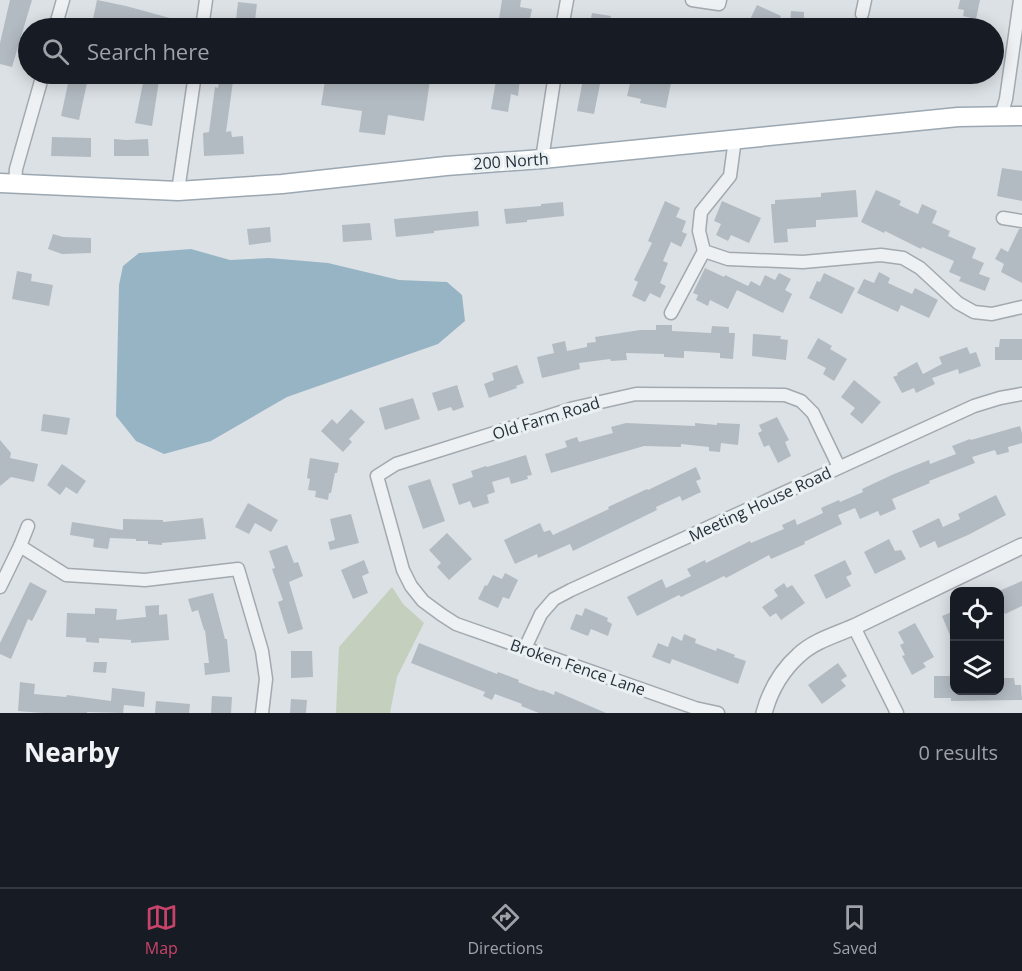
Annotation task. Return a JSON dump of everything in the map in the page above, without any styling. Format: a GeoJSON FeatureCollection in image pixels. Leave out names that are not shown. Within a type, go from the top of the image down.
{"type":"FeatureCollection","features":[{"type":"Feature","properties":{"kind":"main road","name":"200 North"},"geometry":{"type":"LineString","coordinates":[[7,184],[178,191],[282,184],[958,117],[1022,116]]}},
{"type":"Feature","properties":{"kind":"street"},"geometry":{"type":"LineString","coordinates":[[58,18],[63,0]]}},
{"type":"Feature","properties":{"kind":"street"},"geometry":{"type":"LineString","coordinates":[[203,18],[206,0]]}},
{"type":"Feature","properties":{"kind":"street"},"geometry":{"type":"LineString","coordinates":[[564,18],[567,0]]}},
{"type":"Feature","properties":{"kind":"street"},"geometry":{"type":"LineString","coordinates":[[692,0],[720,2]]}},
{"type":"Feature","properties":{"kind":"street"},"geometry":{"type":"LineString","coordinates":[[862,14],[865,0]]}},
{"type":"Feature","properties":{"kind":"street"},"geometry":{"type":"LineString","coordinates":[[1001,116],[1021,2]]}},
{"type":"Feature","properties":{"kind":"street"},"geometry":{"type":"LineString","coordinates":[[7,184],[16,169],[40,84]]}},
{"type":"Feature","properties":{"kind":"street"},"geometry":{"type":"LineString","coordinates":[[178,191],[194,84]]}},
{"type":"Feature","properties":{"kind":"street"},"geometry":{"type":"LineString","coordinates":[[542,159],[553,84]]}},
{"type":"Feature","properties":{"kind":"street"},"geometry":{"type":"LineString","coordinates":[[671,313],[704,251],[699,231],[701,212],[730,176],[735,139]]}},
{"type":"Feature","properties":{"kind":"street"},"geometry":{"type":"LineString","coordinates":[[1003,218],[1022,221]]}},
{"type":"Feature","properties":{"kind":"street"},"geometry":{"type":"LineString","coordinates":[[704,251],[728,259],[803,262],[880,255],[903,258],[920,268],[958,303],[975,312],[992,314],[1022,307]]}},
{"type":"Feature","properties":{"kind":"street","name":"Old Farm Road"},"geometry":{"type":"LineString","coordinates":[[442,615],[423,601],[411,586],[403,570],[377,476],[396,464],[574,408],[636,394],[659,394],[785,395],[801,401],[813,413],[839,467]]}},
{"type":"Feature","properties":{"kind":"street","name":"Meeting House Road"},"geometry":{"type":"LineString","coordinates":[[525,648],[540,614],[554,599],[571,590],[974,406],[1022,394]]}},
{"type":"Feature","properties":{"kind":"street"},"geometry":{"type":"LineString","coordinates":[[0,586],[28,526]]}},
{"type":"Feature","properties":{"kind":"street"},"geometry":{"type":"LineString","coordinates":[[20,546],[66,575],[145,580],[238,569],[262,651],[266,679],[262,713]]}},
{"type":"Feature","properties":{"kind":"street"},"geometry":{"type":"LineString","coordinates":[[764,713],[768,696],[776,682],[799,654],[825,638],[854,627],[1022,546]]}},
{"type":"Feature","properties":{"kind":"street","name":"Broken Fence Lane"},"geometry":{"type":"LineString","coordinates":[[442,615],[456,624],[695,708],[718,713]]}},
{"type":"Feature","properties":{"kind":"street"},"geometry":{"type":"LineString","coordinates":[[854,627],[897,713]]}},
{"type":"Feature","properties":{"kind":"green space"},"geometry":{"type":"Polygon","coordinates":[[[392,587],[403,604],[424,623],[397,677],[390,713],[336,713],[339,647],[392,587]]]}},
{"type":"Feature","properties":{"kind":"water"},"geometry":{"type":"Polygon","coordinates":[[[191,249],[230,260],[269,258],[328,263],[399,280],[447,282],[462,295],[465,321],[438,344],[287,397],[211,441],[164,454],[136,441],[116,416],[119,285],[123,266],[139,253],[191,249]]]}},
{"type":"Feature","properties":{"kind":"building"},"geometry":{"type":"Polygon","coordinates":[[[10,0],[32,0],[27,18],[18,18],[18,47],[12,67],[0,64],[0,43],[10,0]]]}},
{"type":"Feature","properties":{"kind":"building"},"geometry":{"type":"Polygon","coordinates":[[[97,0],[170,18],[93,18],[97,0]]]}},
{"type":"Feature","properties":{"kind":"building"},"geometry":{"type":"Polygon","coordinates":[[[502,0],[521,0],[520,7],[532,9],[530,18],[499,18],[502,0]]]}},
{"type":"Feature","properties":{"kind":"building"},"geometry":{"type":"Polygon","coordinates":[[[960,0],[980,0],[976,18],[963,16],[964,10],[958,9],[960,0]]]}},
{"type":"Feature","properties":{"kind":"building"},"geometry":{"type":"Polygon","coordinates":[[[238,2],[257,4],[255,18],[236,18],[238,2]]]}},
{"type":"Feature","properties":{"kind":"building"},"geometry":{"type":"Polygon","coordinates":[[[757,5],[781,16],[780,18],[751,18],[757,5]]]}},
{"type":"Feature","properties":{"kind":"building"},"geometry":{"type":"Polygon","coordinates":[[[791,11],[804,12],[804,18],[791,18],[791,11]]]}},
{"type":"Feature","properties":{"kind":"building"},"geometry":{"type":"Polygon","coordinates":[[[592,13],[611,16],[610,18],[591,18],[592,13]]]}},
{"type":"Feature","properties":{"kind":"building"},"geometry":{"type":"Polygon","coordinates":[[[68,84],[87,84],[79,120],[61,116],[68,84]]]}},
{"type":"Feature","properties":{"kind":"building"},"geometry":{"type":"Polygon","coordinates":[[[143,84],[158,84],[152,126],[135,123],[143,84]]]}},
{"type":"Feature","properties":{"kind":"building"},"geometry":{"type":"Polygon","coordinates":[[[219,84],[233,84],[226,132],[231,131],[232,137],[243,136],[244,154],[204,156],[203,133],[209,132],[215,87],[218,88],[219,84]]]}},
{"type":"Feature","properties":{"kind":"building"},"geometry":{"type":"Polygon","coordinates":[[[324,84],[430,84],[424,121],[388,115],[385,135],[359,132],[362,111],[321,105],[324,84]]]}},
{"type":"Feature","properties":{"kind":"building"},"geometry":{"type":"Polygon","coordinates":[[[495,84],[519,84],[518,96],[511,94],[508,112],[491,109],[495,84]]]}},
{"type":"Feature","properties":{"kind":"building"},"geometry":{"type":"Polygon","coordinates":[[[582,84],[600,84],[594,114],[577,111],[582,84]]]}},
{"type":"Feature","properties":{"kind":"building"},"geometry":{"type":"Polygon","coordinates":[[[630,84],[671,84],[666,108],[640,103],[641,99],[627,96],[630,84]]]}},
{"type":"Feature","properties":{"kind":"building"},"geometry":{"type":"Polygon","coordinates":[[[52,137],[91,138],[91,157],[51,156],[52,137]]]}},
{"type":"Feature","properties":{"kind":"building"},"geometry":{"type":"Polygon","coordinates":[[[114,139],[148,139],[149,156],[114,156],[114,139]]]}},
{"type":"Feature","properties":{"kind":"building"},"geometry":{"type":"Polygon","coordinates":[[[1002,168],[1022,171],[1022,201],[997,196],[1002,168]]]}},
{"type":"Feature","properties":{"kind":"building"},"geometry":{"type":"Polygon","coordinates":[[[856,190],[858,217],[816,220],[816,227],[787,229],[788,242],[774,243],[771,204],[775,204],[775,200],[821,197],[821,193],[856,190]]]}},
{"type":"Feature","properties":{"kind":"building"},"geometry":{"type":"Polygon","coordinates":[[[876,190],[901,201],[899,205],[918,214],[922,204],[937,211],[932,223],[950,231],[948,236],[976,248],[972,258],[984,263],[979,274],[990,278],[985,291],[959,281],[961,277],[949,272],[954,261],[861,222],[876,190]]]}},
{"type":"Feature","properties":{"kind":"building"},"geometry":{"type":"Polygon","coordinates":[[[665,201],[680,208],[676,217],[686,221],[682,232],[687,234],[681,247],[671,242],[663,261],[668,263],[660,283],[666,286],[660,298],[650,293],[645,302],[632,296],[638,282],[634,280],[652,243],[648,241],[665,201]]]}},
{"type":"Feature","properties":{"kind":"building"},"geometry":{"type":"Polygon","coordinates":[[[722,201],[761,218],[749,243],[731,235],[728,241],[716,235],[721,224],[714,221],[722,201]]]}},
{"type":"Feature","properties":{"kind":"building"},"geometry":{"type":"Polygon","coordinates":[[[563,202],[564,216],[506,224],[504,209],[563,202]]]}},
{"type":"Feature","properties":{"kind":"building"},"geometry":{"type":"Polygon","coordinates":[[[478,211],[479,226],[396,237],[394,219],[478,211]]]}},
{"type":"Feature","properties":{"kind":"building"},"geometry":{"type":"Polygon","coordinates":[[[370,223],[372,240],[343,242],[342,225],[370,223]]]}},
{"type":"Feature","properties":{"kind":"building"},"geometry":{"type":"Polygon","coordinates":[[[270,227],[271,242],[249,245],[247,229],[270,227]]]}},
{"type":"Feature","properties":{"kind":"building"},"geometry":{"type":"Polygon","coordinates":[[[1019,229],[1022,229],[1022,283],[1001,272],[1004,264],[995,259],[1001,248],[1008,252],[1019,229]]]}},
{"type":"Feature","properties":{"kind":"building"},"geometry":{"type":"Polygon","coordinates":[[[53,234],[63,237],[91,238],[91,253],[62,254],[48,249],[53,234]]]}},
{"type":"Feature","properties":{"kind":"building"},"geometry":{"type":"Polygon","coordinates":[[[705,268],[748,286],[751,281],[760,286],[765,275],[775,280],[779,273],[791,279],[785,290],[792,294],[783,313],[737,290],[728,309],[710,300],[708,306],[696,300],[698,295],[693,293],[705,268]]]}},
{"type":"Feature","properties":{"kind":"building"},"geometry":{"type":"Polygon","coordinates":[[[17,271],[32,274],[31,281],[53,285],[49,306],[12,299],[17,271]]]}},
{"type":"Feature","properties":{"kind":"building"},"geometry":{"type":"Polygon","coordinates":[[[879,272],[890,278],[888,283],[912,294],[915,288],[938,300],[929,318],[901,305],[898,312],[857,293],[864,279],[874,283],[879,272]]]}},
{"type":"Feature","properties":{"kind":"building"},"geometry":{"type":"Polygon","coordinates":[[[824,273],[855,288],[842,314],[809,298],[817,281],[820,282],[824,273]]]}},
{"type":"Feature","properties":{"kind":"building"},"geometry":{"type":"Polygon","coordinates":[[[656,325],[672,325],[672,331],[711,333],[712,326],[729,327],[729,333],[735,333],[733,359],[720,358],[720,353],[684,351],[684,358],[664,357],[664,354],[626,353],[627,360],[611,361],[610,359],[579,363],[580,369],[542,378],[537,357],[554,353],[552,344],[565,341],[567,351],[587,347],[587,343],[596,342],[595,337],[640,330],[656,330],[656,325]]]}},
{"type":"Feature","properties":{"kind":"building"},"geometry":{"type":"Polygon","coordinates":[[[753,334],[781,336],[780,339],[788,340],[786,360],[752,356],[753,334]]]}},
{"type":"Feature","properties":{"kind":"building"},"geometry":{"type":"Polygon","coordinates":[[[818,338],[832,346],[830,349],[847,359],[834,381],[823,374],[826,368],[807,358],[818,338]]]}},
{"type":"Feature","properties":{"kind":"building"},"geometry":{"type":"Polygon","coordinates":[[[1000,339],[1022,339],[1022,360],[995,360],[995,347],[999,347],[1000,339]]]}},
{"type":"Feature","properties":{"kind":"building"},"geometry":{"type":"Polygon","coordinates":[[[967,347],[970,354],[976,352],[981,366],[959,374],[958,369],[932,378],[935,384],[916,393],[914,388],[902,393],[893,377],[917,362],[923,374],[942,364],[939,357],[967,347]]]}},
{"type":"Feature","properties":{"kind":"building"},"geometry":{"type":"Polygon","coordinates":[[[517,365],[524,383],[516,386],[517,388],[489,398],[484,384],[494,380],[492,373],[517,365]]]}},
{"type":"Feature","properties":{"kind":"building"},"geometry":{"type":"Polygon","coordinates":[[[854,380],[881,402],[862,424],[850,414],[855,408],[841,397],[854,380]]]}},
{"type":"Feature","properties":{"kind":"building"},"geometry":{"type":"Polygon","coordinates":[[[457,385],[464,407],[453,411],[451,407],[438,411],[432,393],[457,385]]]}},
{"type":"Feature","properties":{"kind":"building"},"geometry":{"type":"Polygon","coordinates":[[[413,398],[420,419],[385,430],[379,408],[413,398]]]}},
{"type":"Feature","properties":{"kind":"building"},"geometry":{"type":"Polygon","coordinates":[[[351,409],[365,422],[349,439],[352,442],[343,452],[321,431],[332,419],[337,424],[351,409]]]}},
{"type":"Feature","properties":{"kind":"building"},"geometry":{"type":"Polygon","coordinates":[[[43,414],[70,418],[67,435],[41,431],[43,414]]]}},
{"type":"Feature","properties":{"kind":"building"},"geometry":{"type":"Polygon","coordinates":[[[777,417],[789,440],[785,442],[791,456],[778,463],[769,445],[764,447],[758,433],[762,431],[759,425],[777,417]]]}},
{"type":"Feature","properties":{"kind":"building"},"geometry":{"type":"Polygon","coordinates":[[[626,423],[695,426],[695,423],[740,424],[738,445],[721,443],[720,452],[709,451],[709,447],[681,444],[681,447],[644,446],[551,473],[545,454],[567,447],[565,441],[577,437],[579,442],[613,433],[611,427],[626,423]]]}},
{"type":"Feature","properties":{"kind":"building"},"geometry":{"type":"Polygon","coordinates":[[[1020,426],[1022,443],[1008,447],[1009,452],[997,455],[995,450],[972,457],[975,463],[892,499],[896,509],[880,516],[878,511],[860,519],[855,508],[838,515],[842,524],[804,542],[805,544],[771,559],[769,555],[726,578],[724,576],[681,597],[679,595],[637,616],[627,597],[662,579],[666,588],[691,576],[687,569],[705,560],[706,563],[750,541],[751,543],[784,529],[782,525],[795,519],[797,525],[823,513],[821,508],[863,492],[862,489],[894,474],[929,460],[930,464],[956,454],[952,446],[1020,426]]]}},
{"type":"Feature","properties":{"kind":"building"},"geometry":{"type":"Polygon","coordinates":[[[0,440],[11,453],[10,458],[38,464],[34,482],[11,477],[0,486],[0,440]]]}},
{"type":"Feature","properties":{"kind":"building"},"geometry":{"type":"Polygon","coordinates":[[[526,455],[532,475],[527,476],[528,479],[511,484],[509,477],[492,482],[495,492],[487,495],[489,503],[473,508],[470,501],[459,505],[452,484],[473,477],[471,471],[526,455]]]}},
{"type":"Feature","properties":{"kind":"building"},"geometry":{"type":"Polygon","coordinates":[[[310,458],[339,463],[328,500],[315,497],[316,491],[308,490],[310,458]]]}},
{"type":"Feature","properties":{"kind":"building"},"geometry":{"type":"Polygon","coordinates":[[[62,464],[86,481],[77,494],[66,487],[60,495],[47,485],[62,464]]]}},
{"type":"Feature","properties":{"kind":"building"},"geometry":{"type":"Polygon","coordinates":[[[696,467],[701,479],[696,481],[701,492],[682,501],[680,496],[656,507],[657,510],[573,551],[570,544],[538,558],[537,554],[515,564],[504,540],[540,523],[544,532],[550,530],[553,535],[696,467]]]}},
{"type":"Feature","properties":{"kind":"building"},"geometry":{"type":"Polygon","coordinates":[[[430,479],[445,521],[423,529],[408,486],[430,479]]]}},
{"type":"Feature","properties":{"kind":"building"},"geometry":{"type":"Polygon","coordinates":[[[996,495],[1006,515],[938,548],[935,541],[920,548],[912,531],[939,518],[943,527],[960,519],[958,514],[996,495]]]}},
{"type":"Feature","properties":{"kind":"building"},"geometry":{"type":"Polygon","coordinates":[[[248,503],[278,520],[271,532],[255,523],[249,534],[235,527],[248,503]]]}},
{"type":"Feature","properties":{"kind":"building"},"geometry":{"type":"Polygon","coordinates":[[[351,514],[359,543],[330,550],[328,542],[335,540],[330,519],[351,514]]]}},
{"type":"Feature","properties":{"kind":"building"},"geometry":{"type":"Polygon","coordinates":[[[203,518],[206,539],[162,543],[162,545],[148,544],[148,541],[136,541],[136,539],[110,538],[108,549],[93,547],[94,539],[70,535],[72,522],[123,530],[123,519],[163,520],[163,522],[203,518]]]}},
{"type":"Feature","properties":{"kind":"building"},"geometry":{"type":"Polygon","coordinates":[[[447,533],[472,559],[449,580],[437,567],[441,563],[429,550],[447,533]]]}},
{"type":"Feature","properties":{"kind":"building"},"geometry":{"type":"Polygon","coordinates":[[[889,539],[895,551],[901,550],[906,559],[875,574],[864,552],[889,539]]]}},
{"type":"Feature","properties":{"kind":"building"},"geometry":{"type":"Polygon","coordinates":[[[287,545],[294,563],[298,562],[303,576],[289,582],[303,629],[288,634],[278,602],[283,600],[272,569],[275,568],[269,551],[287,545]]]}},
{"type":"Feature","properties":{"kind":"building"},"geometry":{"type":"Polygon","coordinates":[[[364,560],[369,573],[362,576],[368,593],[353,599],[341,570],[364,560]]]}},
{"type":"Feature","properties":{"kind":"building"},"geometry":{"type":"Polygon","coordinates":[[[845,560],[852,574],[846,577],[851,586],[826,599],[814,575],[845,560]]]}},
{"type":"Feature","properties":{"kind":"building"},"geometry":{"type":"Polygon","coordinates":[[[505,573],[518,580],[509,599],[503,597],[498,608],[478,599],[493,575],[502,579],[505,573]]]}},
{"type":"Feature","properties":{"kind":"building"},"geometry":{"type":"Polygon","coordinates":[[[1022,581],[1022,606],[1005,614],[1004,612],[1004,589],[1022,581]]]}},
{"type":"Feature","properties":{"kind":"building"},"geometry":{"type":"Polygon","coordinates":[[[30,582],[47,591],[32,621],[28,619],[11,659],[0,654],[0,643],[30,582]]]}},
{"type":"Feature","properties":{"kind":"building"},"geometry":{"type":"Polygon","coordinates":[[[784,583],[787,588],[792,585],[805,603],[781,620],[776,613],[770,617],[762,607],[778,596],[774,590],[784,583]]]}},
{"type":"Feature","properties":{"kind":"building"},"geometry":{"type":"Polygon","coordinates":[[[213,593],[225,639],[227,639],[230,672],[205,675],[204,663],[209,663],[205,630],[198,610],[192,612],[188,599],[213,593]]]}},
{"type":"Feature","properties":{"kind":"building"},"geometry":{"type":"Polygon","coordinates":[[[159,605],[159,615],[167,614],[169,640],[131,643],[131,640],[99,638],[99,643],[86,642],[86,638],[66,637],[67,613],[95,614],[95,608],[117,609],[116,620],[146,617],[145,606],[159,605]]]}},
{"type":"Feature","properties":{"kind":"building"},"geometry":{"type":"Polygon","coordinates":[[[585,608],[608,618],[607,621],[612,624],[608,636],[591,629],[588,636],[570,629],[576,614],[582,616],[585,608]]]}},
{"type":"Feature","properties":{"kind":"building"},"geometry":{"type":"Polygon","coordinates":[[[950,613],[950,635],[942,616],[950,613]]]}},
{"type":"Feature","properties":{"kind":"building"},"geometry":{"type":"Polygon","coordinates":[[[915,623],[934,657],[923,663],[926,667],[912,675],[902,656],[905,655],[900,645],[904,643],[898,632],[915,623]]]}},
{"type":"Feature","properties":{"kind":"building"},"geometry":{"type":"Polygon","coordinates":[[[684,634],[696,639],[695,643],[716,651],[717,648],[746,661],[738,684],[672,659],[670,664],[652,657],[658,643],[668,647],[672,636],[682,641],[684,634]]]}},
{"type":"Feature","properties":{"kind":"building"},"geometry":{"type":"Polygon","coordinates":[[[419,643],[497,674],[498,672],[519,680],[518,682],[541,691],[554,695],[555,691],[606,713],[539,713],[495,694],[492,700],[483,696],[485,692],[411,663],[419,643]]]}},
{"type":"Feature","properties":{"kind":"building"},"geometry":{"type":"Polygon","coordinates":[[[291,651],[312,651],[313,677],[291,678],[291,651]]]}},
{"type":"Feature","properties":{"kind":"building"},"geometry":{"type":"Polygon","coordinates":[[[94,662],[107,662],[106,673],[93,672],[94,662]]]}},
{"type":"Feature","properties":{"kind":"building"},"geometry":{"type":"Polygon","coordinates":[[[838,663],[847,676],[841,680],[846,686],[822,704],[808,685],[838,663]]]}},
{"type":"Feature","properties":{"kind":"building"},"geometry":{"type":"Polygon","coordinates":[[[934,676],[950,676],[950,695],[1004,695],[1004,678],[1014,678],[1015,685],[1021,685],[1022,700],[951,701],[951,698],[934,698],[934,676]]]}},
{"type":"Feature","properties":{"kind":"building"},"geometry":{"type":"Polygon","coordinates":[[[20,682],[35,684],[34,694],[66,697],[67,695],[111,701],[112,688],[145,692],[144,707],[124,705],[123,713],[18,711],[20,682]]]}},
{"type":"Feature","properties":{"kind":"building"},"geometry":{"type":"Polygon","coordinates":[[[212,696],[232,697],[231,713],[211,713],[212,696]]]}},
{"type":"Feature","properties":{"kind":"building"},"geometry":{"type":"Polygon","coordinates":[[[291,699],[307,700],[306,713],[290,713],[291,699]]]}},
{"type":"Feature","properties":{"kind":"building"},"geometry":{"type":"Polygon","coordinates":[[[156,701],[190,704],[189,713],[155,713],[156,701]]]}}]}
